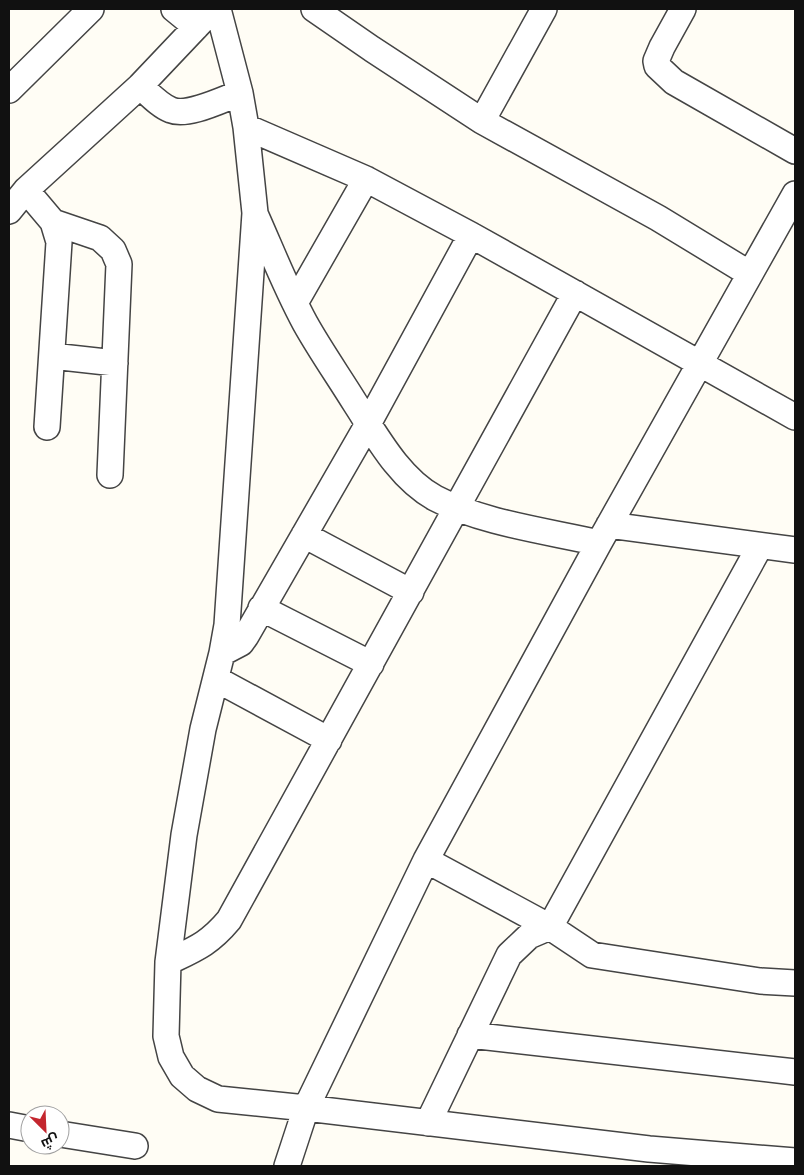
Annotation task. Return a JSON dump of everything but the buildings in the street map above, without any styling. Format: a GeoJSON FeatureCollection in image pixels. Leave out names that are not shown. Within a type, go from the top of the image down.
{"type":"FeatureCollection","features":[{"type":"Feature","properties":{"kind":"street"},"geometry":{"type":"LineString","coordinates":[[9,90],[91,9]]}},
{"type":"Feature","properties":{"kind":"street"},"geometry":{"type":"LineString","coordinates":[[174,9],[196,27]]}},
{"type":"Feature","properties":{"kind":"street"},"geometry":{"type":"LineString","coordinates":[[9,211],[26,190],[140,86],[214,9]]}},
{"type":"Feature","properties":{"kind":"street"},"geometry":{"type":"LineString","coordinates":[[218,9],[240,93],[246,127],[255,213],[226,625],[222,653],[203,729],[184,835],[168,962],[166,1036],[171,1057],[182,1076],[197,1089],[218,1099],[428,1123],[649,1158],[795,1161]]}},
{"type":"Feature","properties":{"kind":"street"},"geometry":{"type":"LineString","coordinates":[[314,9],[372,50],[482,121],[658,218],[750,274]]}},
{"type":"Feature","properties":{"kind":"street"},"geometry":{"type":"LineString","coordinates":[[482,121],[544,9]]}},
{"type":"Feature","properties":{"kind":"street"},"geometry":{"type":"LineString","coordinates":[[683,9],[662,47],[656,61],[657,66],[674,82],[795,151]]}},
{"type":"Feature","properties":{"kind":"street"},"geometry":{"type":"LineString","coordinates":[[140,86],[164,107],[172,111],[181,112],[240,93]]}},
{"type":"Feature","properties":{"kind":"street"},"geometry":{"type":"LineString","coordinates":[[246,127],[366,179],[471,235],[795,417]]}},
{"type":"Feature","properties":{"kind":"street"},"geometry":{"type":"LineString","coordinates":[[295,303],[366,179]]}},
{"type":"Feature","properties":{"kind":"street"},"geometry":{"type":"LineString","coordinates":[[26,190],[53,222],[59,242],[47,427]]}},
{"type":"Feature","properties":{"kind":"street"},"geometry":{"type":"LineString","coordinates":[[287,1166],[306,1108],[426,860],[604,534],[795,194]]}},
{"type":"Feature","properties":{"kind":"street"},"geometry":{"type":"LineString","coordinates":[[255,213],[306,325],[368,424],[389,455],[410,479],[433,496],[457,508],[491,519],[604,534],[795,550]]}},
{"type":"Feature","properties":{"kind":"street"},"geometry":{"type":"LineString","coordinates":[[53,222],[100,238],[113,250],[119,264],[110,475]]}},
{"type":"Feature","properties":{"kind":"street"},"geometry":{"type":"LineString","coordinates":[[222,653],[241,642],[368,424],[471,235]]}},
{"type":"Feature","properties":{"kind":"street"},"geometry":{"type":"LineString","coordinates":[[168,962],[205,944],[229,920],[575,293]]}},
{"type":"Feature","properties":{"kind":"street"},"geometry":{"type":"LineString","coordinates":[[52,356],[115,363]]}},
{"type":"Feature","properties":{"kind":"street"},"geometry":{"type":"LineString","coordinates":[[304,534],[411,592]]}},
{"type":"Feature","properties":{"kind":"street"},"geometry":{"type":"LineString","coordinates":[[428,1123],[509,955],[529,936],[550,927],[760,546]]}},
{"type":"Feature","properties":{"kind":"street"},"geometry":{"type":"LineString","coordinates":[[261,608],[371,664]]}},
{"type":"Feature","properties":{"kind":"street"},"geometry":{"type":"LineString","coordinates":[[216,679],[329,740]]}},
{"type":"Feature","properties":{"kind":"street"},"geometry":{"type":"LineString","coordinates":[[426,860],[550,927],[592,955],[760,981],[795,984]]}},
{"type":"Feature","properties":{"kind":"street"},"geometry":{"type":"LineString","coordinates":[[470,1035],[795,1072]]}},
{"type":"Feature","properties":{"kind":"street"},"geometry":{"type":"LineString","coordinates":[[70,1136],[135,1146]]}}]}
